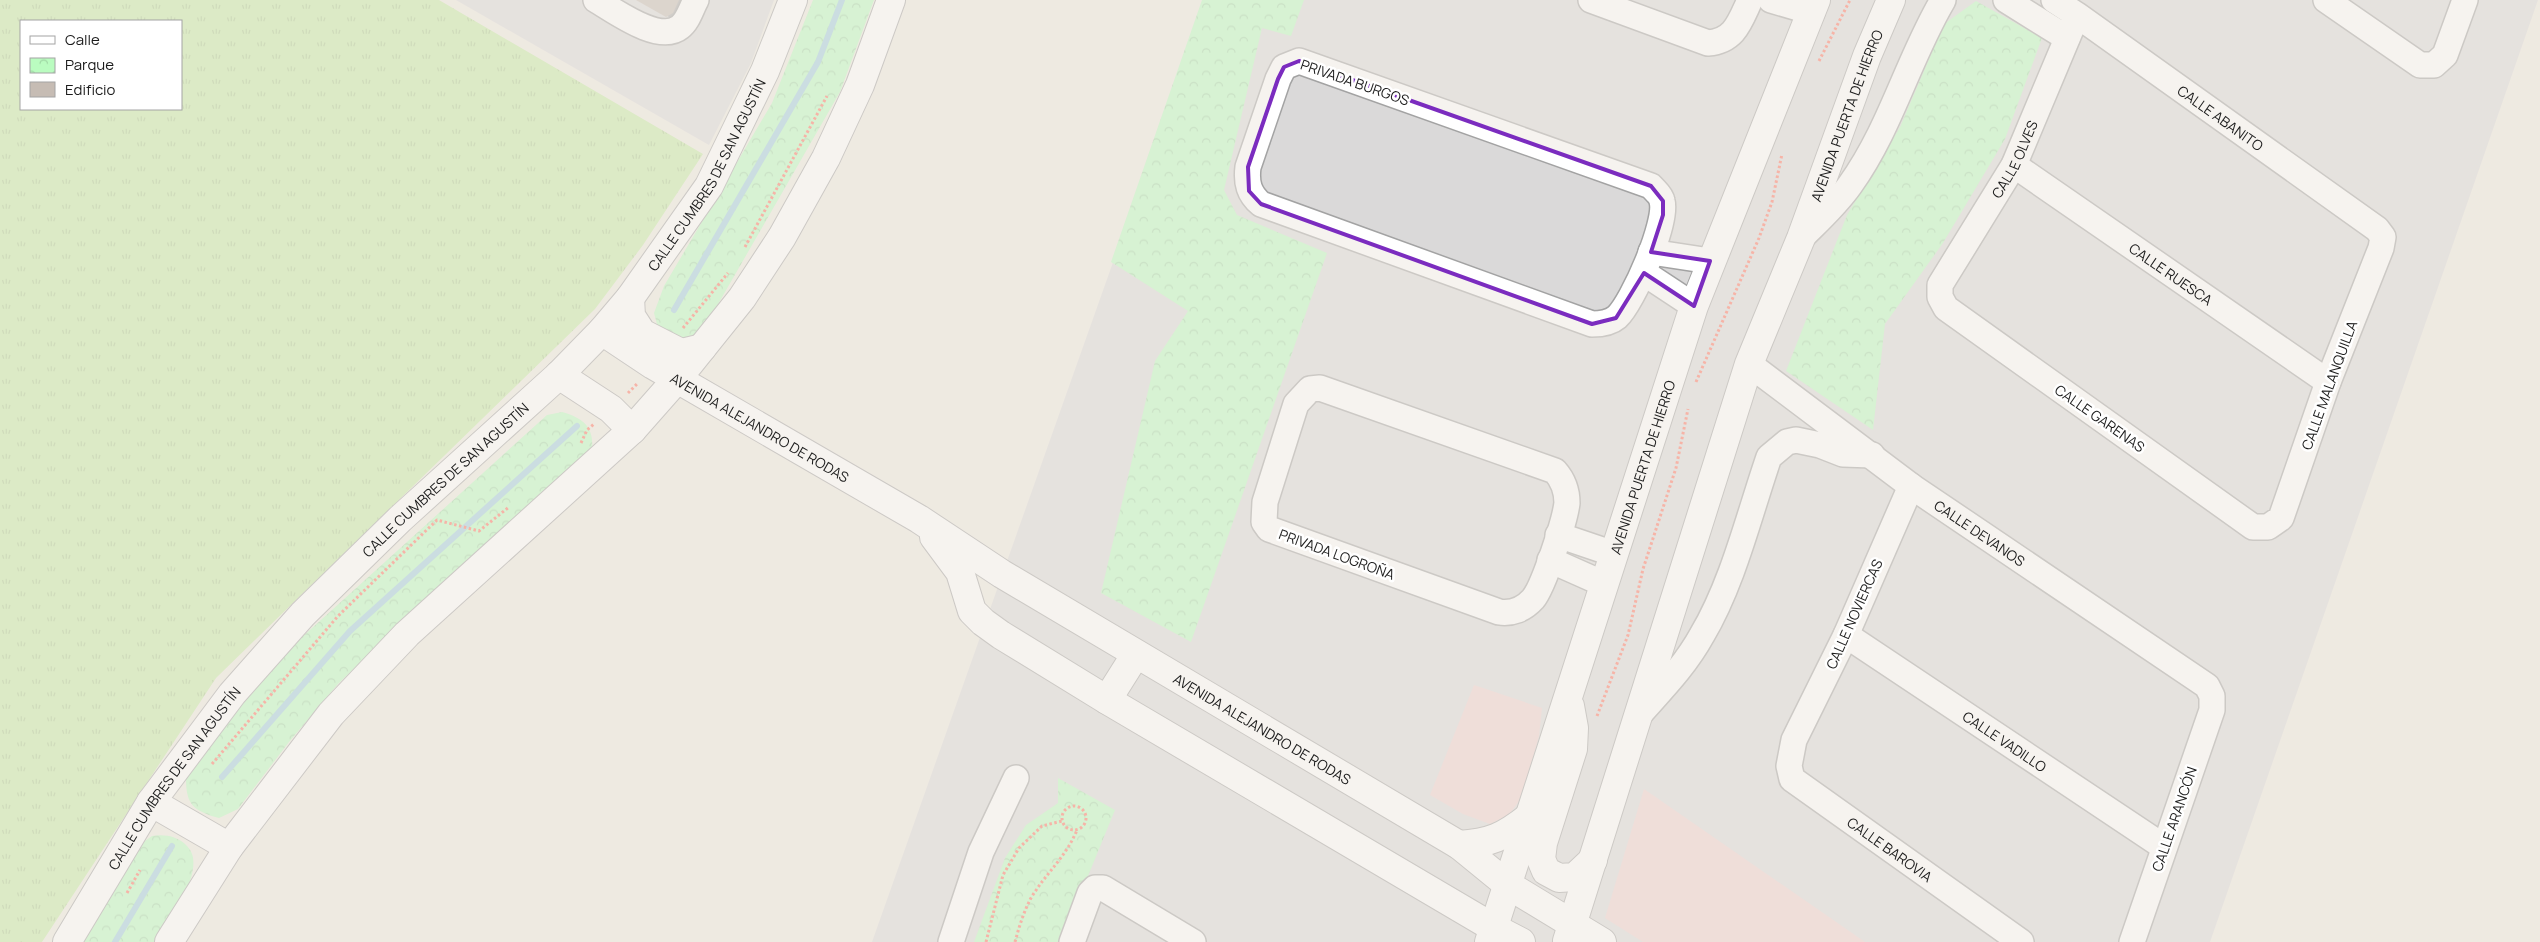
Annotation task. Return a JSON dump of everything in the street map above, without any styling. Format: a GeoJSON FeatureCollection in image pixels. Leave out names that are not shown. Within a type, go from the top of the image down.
{"type":"FeatureCollection","features":[{"type":"Feature","properties":{"kind":"street"},"geometry":{"type":"LineString","coordinates":[[596,0],[639,25],[661,33],[670,33],[679,28],[696,0]]}},
{"type":"Feature","properties":{"kind":"street","name":"CALLE CUMBRES DE SAN AGUSTÍN"},"geometry":{"type":"LineString","coordinates":[[67,942],[151,802],[232,694],[303,614],[400,519],[559,375],[602,331],[630,298],[709,186],[765,71],[793,0]]}},
{"type":"Feature","properties":{"kind":"street"},"geometry":{"type":"LineString","coordinates":[[169,942],[228,847],[332,714],[408,634],[632,430],[677,379],[742,298],[782,237],[826,158],[860,85],[891,0]]}},
{"type":"Feature","properties":{"kind":"street"},"geometry":{"type":"LineString","coordinates":[[1591,0],[1708,43],[1719,42],[1731,36],[1750,0]]}},
{"type":"Feature","properties":{"kind":"street"},"geometry":{"type":"LineString","coordinates":[[1771,0],[1814,6]]}},
{"type":"Feature","properties":{"kind":"street","name":"AVENIDA PUERTA DE HIERRO"},"geometry":{"type":"LineString","coordinates":[[1569,933],[1593,860],[1635,718],[1749,364],[1800,238],[1867,56],[1891,0]]}},
{"type":"Feature","properties":{"kind":"street"},"geometry":{"type":"LineString","coordinates":[[1800,238],[1832,208],[1864,164],[1881,133],[1943,0]]}},
{"type":"Feature","properties":{"kind":"street"},"geometry":{"type":"LineString","coordinates":[[2006,0],[2067,38]]}},
{"type":"Feature","properties":{"kind":"street","name":"CALLE ABANITO"},"geometry":{"type":"LineString","coordinates":[[2054,0],[2377,229],[2383,237]]}},
{"type":"Feature","properties":{"kind":"street"},"geometry":{"type":"LineString","coordinates":[[2326,0],[2420,65],[2434,65],[2445,55],[2465,0]]}},
{"type":"Feature","properties":{"kind":"street","name":"AVENIDA PUERTA DE HIERRO"},"geometry":{"type":"LineString","coordinates":[[1492,935],[1694,306],[1710,261],[1814,6]]}},
{"type":"Feature","properties":{"kind":"street","name":"CALLE OLVES"},"geometry":{"type":"LineString","coordinates":[[1940,297],[1940,284],[2014,165],[2077,15]]}},
{"type":"Feature","properties":{"kind":"street","name":"PRIVADA BURGOS"},"geometry":{"type":"LineString","coordinates":[[1298,61],[1651,186],[1662,201],[1663,215],[1647,262],[1616,318],[1602,324],[1592,324],[1261,204],[1249,191],[1247,173],[1278,78],[1284,67],[1298,61]]}},
{"type":"Feature","properties":{"kind":"street","name":"CALLE RUESCA"},"geometry":{"type":"LineString","coordinates":[[2014,165],[2328,382]]}},
{"type":"Feature","properties":{"kind":"street","name":"CALLE MALANQUILLA"},"geometry":{"type":"LineString","coordinates":[[2268,527],[2281,518],[2328,382],[2381,248],[2383,237]]}},
{"type":"Feature","properties":{"kind":"street"},"geometry":{"type":"LineString","coordinates":[[1647,262],[1710,261]]}},
{"type":"Feature","properties":{"kind":"street"},"geometry":{"type":"LineString","coordinates":[[1647,262],[1694,306]]}},
{"type":"Feature","properties":{"kind":"street","name":"CALLE GARENAS"},"geometry":{"type":"LineString","coordinates":[[1940,297],[1946,308],[2253,527],[2268,527]]}},
{"type":"Feature","properties":{"kind":"street"},"geometry":{"type":"LineString","coordinates":[[630,298],[631,316],[635,325],[660,357],[702,348]]}},
{"type":"Feature","properties":{"kind":"street","name":"AVENIDA ALEJANDRO DE RODAS"},"geometry":{"type":"LineString","coordinates":[[602,331],[660,357],[677,379],[919,519],[1002,574],[1459,845],[1569,933],[1602,942]]}},
{"type":"Feature","properties":{"kind":"street","name":"CALLE DEVANOS"},"geometry":{"type":"LineString","coordinates":[[1749,364],[1911,486],[2207,686],[2212,696]]}},
{"type":"Feature","properties":{"kind":"street"},"geometry":{"type":"LineString","coordinates":[[559,375],[610,409],[632,430]]}},
{"type":"Feature","properties":{"kind":"street","name":"PRIVADA LOGROÑA"},"geometry":{"type":"LineString","coordinates":[[1320,388],[1555,471],[1565,486],[1567,503],[1558,535],[1534,598],[1520,610],[1508,614],[1269,529],[1264,522],[1265,502],[1296,404],[1310,389],[1320,388]]}},
{"type":"Feature","properties":{"kind":"street"},"geometry":{"type":"LineString","coordinates":[[1635,718],[1682,667],[1702,635],[1721,597],[1769,457],[1777,448],[1786,442],[1796,440],[1820,445],[1843,454],[1872,455]]}},
{"type":"Feature","properties":{"kind":"street","name":"CALLE NOVIERCAS"},"geometry":{"type":"LineString","coordinates":[[1794,740],[1846,635],[1911,486]]}},
{"type":"Feature","properties":{"kind":"street","name":"AVENIDA ALEJANDRO DE RODAS"},"geometry":{"type":"LineString","coordinates":[[919,519],[960,572],[972,611],[983,622],[1492,935],[1521,942]]}},
{"type":"Feature","properties":{"kind":"street"},"geometry":{"type":"LineString","coordinates":[[1558,535],[1614,554]]}},
{"type":"Feature","properties":{"kind":"street"},"geometry":{"type":"LineString","coordinates":[[1550,560],[1604,584]]}},
{"type":"Feature","properties":{"kind":"street"},"geometry":{"type":"LineString","coordinates":[[968,597],[973,586],[980,579],[990,574],[1002,574]]}},
{"type":"Feature","properties":{"kind":"street","name":"CALLE VADILLO"},"geometry":{"type":"LineString","coordinates":[[1846,635],[2164,847]]}},
{"type":"Feature","properties":{"kind":"street"},"geometry":{"type":"LineString","coordinates":[[1107,700],[1136,654]]}},
{"type":"Feature","properties":{"kind":"street","name":"CALLE ARANCÓN"},"geometry":{"type":"LineString","coordinates":[[2132,942],[2212,710],[2212,696]]}},
{"type":"Feature","properties":{"kind":"street"},"geometry":{"type":"LineString","coordinates":[[1568,698],[1574,728],[1573,749],[1544,843],[1541,859],[1546,871],[1559,878],[1575,877],[1593,860]]}},
{"type":"Feature","properties":{"kind":"street","name":"CALLE BAROVIA"},"geometry":{"type":"LineString","coordinates":[[1794,740],[1789,766],[1792,779],[2021,942]]}},
{"type":"Feature","properties":{"kind":"street"},"geometry":{"type":"LineString","coordinates":[[951,942],[981,852],[1016,778]]}},
{"type":"Feature","properties":{"kind":"street"},"geometry":{"type":"LineString","coordinates":[[151,802],[228,847]]}},
{"type":"Feature","properties":{"kind":"street"},"geometry":{"type":"LineString","coordinates":[[1459,845],[1485,843],[1509,834],[1529,817]]}},
{"type":"Feature","properties":{"kind":"street"},"geometry":{"type":"LineString","coordinates":[[1072,942],[1090,893],[1095,888],[1103,888],[1193,942]]}},
{"type":"Feature","properties":{"kind":"path"},"geometry":{"type":"LineString","coordinates":[[1818,64],[1850,0]]}},
{"type":"Feature","properties":{"kind":"path"},"geometry":{"type":"LineString","coordinates":[[743,251],[830,90]]}},
{"type":"Feature","properties":{"kind":"path"},"geometry":{"type":"LineString","coordinates":[[1693,390],[1759,238],[1772,202],[1783,150]]}},
{"type":"Feature","properties":{"kind":"path"},"geometry":{"type":"LineString","coordinates":[[580,444],[587,430],[641,381],[733,266]]}},
{"type":"Feature","properties":{"kind":"path"},"geometry":{"type":"LineString","coordinates":[[1595,721],[1628,635],[1643,569],[1676,468],[1688,407]]}},
{"type":"Feature","properties":{"kind":"path"},"geometry":{"type":"LineString","coordinates":[[210,766],[338,616],[437,520],[479,531],[510,506]]}},
{"type":"Feature","properties":{"kind":"path"},"geometry":{"type":"LineString","coordinates":[[1016,942],[1018,927],[1031,898],[1070,848],[1078,830],[1086,822],[1084,811],[1080,808],[1069,807],[1065,810],[1062,821]]}},
{"type":"Feature","properties":{"kind":"path"},"geometry":{"type":"LineString","coordinates":[[1062,821],[1068,829],[1078,830]]}},
{"type":"Feature","properties":{"kind":"path"},"geometry":{"type":"LineString","coordinates":[[986,942],[1003,875],[1019,848],[1042,826],[1062,821]]}},
{"type":"Feature","properties":{"kind":"path"},"geometry":{"type":"LineString","coordinates":[[125,896],[142,866]]}},
{"type":"Feature","properties":{"kind":"highlighted area"},"geometry":{"type":"Polygon","coordinates":[[[1299,61],[1651,186],[1663,201],[1663,215],[1651,252],[1710,261],[1694,306],[1644,273],[1616,318],[1592,324],[1261,204],[1249,191],[1248,167],[1278,79],[1284,67],[1299,61]]]}},
{"type":"Feature","properties":{"kind":"shaded area"},"geometry":{"type":"Polygon","coordinates":[[[456,0],[774,0],[751,63],[709,145],[456,0]]]}},
{"type":"Feature","properties":{"kind":"shaded area"},"geometry":{"type":"Polygon","coordinates":[[[1206,0],[2538,0],[2210,942],[872,942],[1206,0]]]}},
{"type":"Feature","properties":{"kind":"shaded area"},"geometry":{"type":"Polygon","coordinates":[[[1474,685],[1542,708],[1539,736],[1522,797],[1509,815],[1490,824],[1463,814],[1430,795],[1474,685]]]}},
{"type":"Feature","properties":{"kind":"shaded area"},"geometry":{"type":"Polygon","coordinates":[[[1644,789],[1865,942],[1643,942],[1605,918],[1644,789]]]}},
{"type":"Feature","properties":{"kind":"green space"},"geometry":{"type":"Polygon","coordinates":[[[0,0],[439,0],[703,154],[643,245],[595,309],[216,678],[42,942],[0,942],[0,0]]]}},
{"type":"Feature","properties":{"kind":"green space"},"geometry":{"type":"Polygon","coordinates":[[[813,0],[874,0],[840,92],[698,339],[661,339],[654,313],[664,286],[772,103],[813,0]]]}},
{"type":"Feature","properties":{"kind":"green space"},"geometry":{"type":"Polygon","coordinates":[[[1202,0],[1304,0],[1291,36],[1262,28],[1224,190],[1237,215],[1327,253],[1191,642],[1101,593],[1155,361],[1188,311],[1111,262],[1202,0]]]}},
{"type":"Feature","properties":{"kind":"green space"},"geometry":{"type":"Polygon","coordinates":[[[1976,1],[2042,38],[2005,139],[1943,243],[1885,324],[1873,430],[1786,371],[1847,215],[1900,127],[1944,24],[1976,1]]]}},
{"type":"Feature","properties":{"kind":"green space"},"geometry":{"type":"Polygon","coordinates":[[[562,412],[578,418],[588,427],[592,440],[591,457],[427,598],[338,684],[289,742],[238,809],[219,818],[203,813],[193,806],[186,788],[186,779],[268,668],[547,415],[562,412]]]}},
{"type":"Feature","properties":{"kind":"green space"},"geometry":{"type":"Polygon","coordinates":[[[1058,778],[1115,810],[1061,942],[974,942],[1005,858],[1026,825],[1058,803],[1058,778]]]}},
{"type":"Feature","properties":{"kind":"green space"},"geometry":{"type":"Polygon","coordinates":[[[152,836],[171,836],[187,846],[193,856],[193,867],[185,894],[156,942],[80,942],[139,845],[152,836]]]}},
{"type":"Feature","properties":{"kind":"building"},"geometry":{"type":"Polygon","coordinates":[[[636,0],[679,0],[673,13],[666,17],[636,0]]]}},
{"type":"Feature","properties":{"kind":"waterway"},"geometry":{"type":"LineString","coordinates":[[674,310],[818,62],[842,0]]}},
{"type":"Feature","properties":{"kind":"waterway"},"geometry":{"type":"LineString","coordinates":[[222,777],[350,631],[577,426]]}},
{"type":"Feature","properties":{"kind":"waterway"},"geometry":{"type":"LineString","coordinates":[[115,942],[172,846]]}}]}
